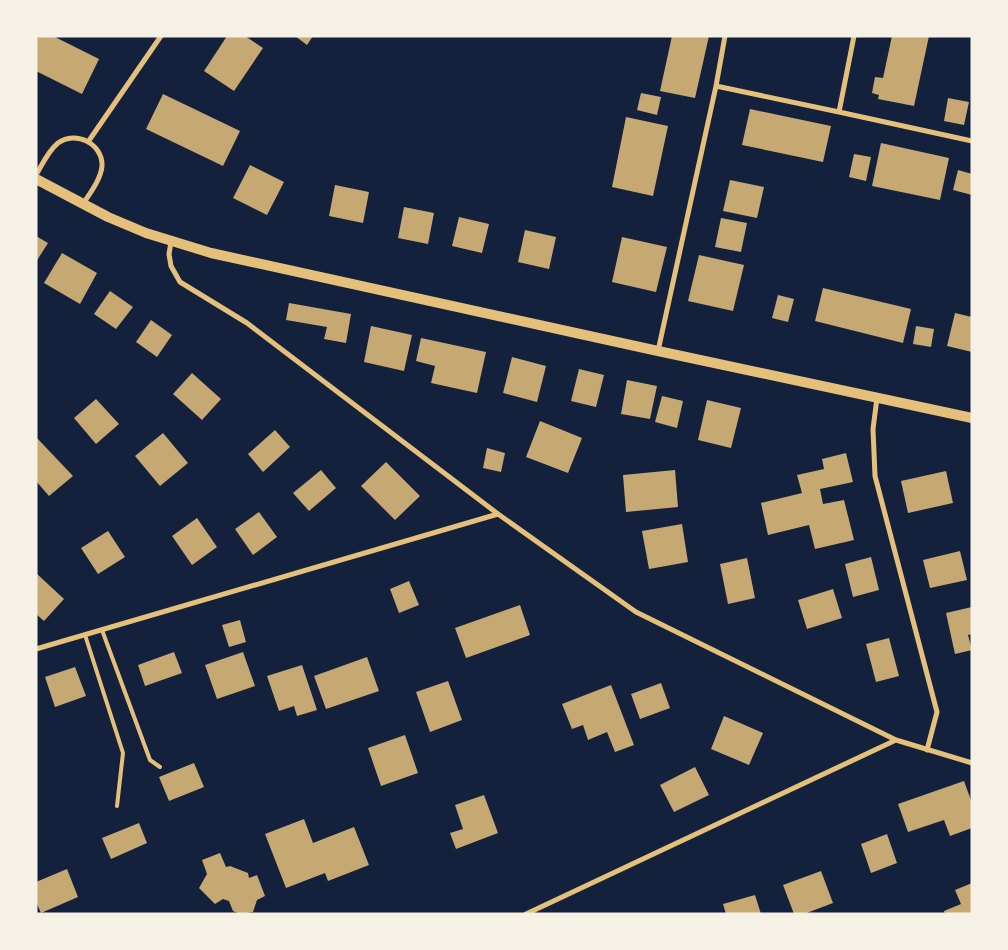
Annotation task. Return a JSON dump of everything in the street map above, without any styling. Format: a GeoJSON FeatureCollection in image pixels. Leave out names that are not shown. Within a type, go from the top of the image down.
{"type":"FeatureCollection","features":[{"type":"Feature","properties":{"kind":"main road"},"geometry":{"type":"LineString","coordinates":[[36,179],[108,217],[171,242],[211,253],[972,418]]}},
{"type":"Feature","properties":{"kind":"street"},"geometry":{"type":"LineString","coordinates":[[88,142],[161,36]]}},
{"type":"Feature","properties":{"kind":"street"},"geometry":{"type":"LineString","coordinates":[[658,351],[716,86],[725,36]]}},
{"type":"Feature","properties":{"kind":"street"},"geometry":{"type":"LineString","coordinates":[[839,112],[854,36]]}},
{"type":"Feature","properties":{"kind":"street"},"geometry":{"type":"LineString","coordinates":[[716,86],[972,141]]}},
{"type":"Feature","properties":{"kind":"street"},"geometry":{"type":"LineString","coordinates":[[36,175],[54,146],[60,141],[76,138],[88,142],[97,149],[101,157],[102,166],[100,174],[83,205]]}},
{"type":"Feature","properties":{"kind":"street"},"geometry":{"type":"LineString","coordinates":[[171,242],[170,266],[180,282],[247,323],[498,514],[636,612],[896,740],[972,763]]}},
{"type":"Feature","properties":{"kind":"street"},"geometry":{"type":"LineString","coordinates":[[877,397],[873,429],[875,476],[937,712],[928,750]]}},
{"type":"Feature","properties":{"kind":"street"},"geometry":{"type":"LineString","coordinates":[[36,649],[498,514]]}},
{"type":"Feature","properties":{"kind":"street"},"geometry":{"type":"LineString","coordinates":[[526,914],[896,740]]}},
{"type":"Feature","properties":{"kind":"lane"},"geometry":{"type":"LineString","coordinates":[[102,630],[150,760],[160,767]]}},
{"type":"Feature","properties":{"kind":"lane"},"geometry":{"type":"LineString","coordinates":[[85,635],[123,754],[117,806]]}},
{"type":"Feature","properties":{"kind":"building"},"geometry":{"type":"Polygon","coordinates":[[[36,36],[53,36],[99,59],[82,94],[36,71],[36,36]]]}},
{"type":"Feature","properties":{"kind":"building"},"geometry":{"type":"Polygon","coordinates":[[[227,36],[245,36],[263,48],[234,91],[204,71],[227,36]]]}},
{"type":"Feature","properties":{"kind":"building"},"geometry":{"type":"Polygon","coordinates":[[[295,36],[313,36],[307,45],[295,36]]]}},
{"type":"Feature","properties":{"kind":"building"},"geometry":{"type":"Polygon","coordinates":[[[672,36],[709,36],[695,98],[660,91],[672,36]]]}},
{"type":"Feature","properties":{"kind":"building"},"geometry":{"type":"Polygon","coordinates":[[[892,36],[929,36],[914,106],[878,99],[879,95],[872,93],[875,77],[883,78],[892,36]]]}},
{"type":"Feature","properties":{"kind":"building"},"geometry":{"type":"Polygon","coordinates":[[[641,93],[661,97],[657,115],[637,110],[641,93]]]}},
{"type":"Feature","properties":{"kind":"building"},"geometry":{"type":"Polygon","coordinates":[[[163,94],[240,131],[223,166],[146,129],[163,94]]]}},
{"type":"Feature","properties":{"kind":"building"},"geometry":{"type":"Polygon","coordinates":[[[948,98],[969,102],[964,125],[944,121],[948,98]]]}},
{"type":"Feature","properties":{"kind":"building"},"geometry":{"type":"Polygon","coordinates":[[[750,109],[831,126],[823,162],[742,145],[750,109]]]}},
{"type":"Feature","properties":{"kind":"building"},"geometry":{"type":"Polygon","coordinates":[[[626,117],[668,126],[653,196],[612,187],[626,117]]]}},
{"type":"Feature","properties":{"kind":"building"},"geometry":{"type":"Polygon","coordinates":[[[881,143],[949,158],[940,200],[872,186],[881,143]]]}},
{"type":"Feature","properties":{"kind":"building"},"geometry":{"type":"Polygon","coordinates":[[[854,154],[871,157],[866,181],[849,177],[854,154]]]}},
{"type":"Feature","properties":{"kind":"building"},"geometry":{"type":"Polygon","coordinates":[[[250,165],[284,182],[267,215],[233,198],[250,165]]]}},
{"type":"Feature","properties":{"kind":"building"},"geometry":{"type":"Polygon","coordinates":[[[958,170],[972,174],[972,195],[953,190],[958,170]]]}},
{"type":"Feature","properties":{"kind":"building"},"geometry":{"type":"Polygon","coordinates":[[[730,180],[764,187],[757,218],[723,211],[730,180]]]}},
{"type":"Feature","properties":{"kind":"building"},"geometry":{"type":"Polygon","coordinates":[[[335,185],[369,192],[363,223],[329,216],[335,185]]]}},
{"type":"Feature","properties":{"kind":"building"},"geometry":{"type":"Polygon","coordinates":[[[404,207],[434,213],[428,244],[398,238],[404,207]]]}},
{"type":"Feature","properties":{"kind":"building"},"geometry":{"type":"Polygon","coordinates":[[[459,217],[489,224],[482,253],[452,246],[459,217]]]}},
{"type":"Feature","properties":{"kind":"building"},"geometry":{"type":"Polygon","coordinates":[[[721,218],[747,223],[741,252],[715,247],[721,218]]]}},
{"type":"Feature","properties":{"kind":"building"},"geometry":{"type":"Polygon","coordinates":[[[525,230],[556,237],[549,269],[518,262],[525,230]]]}},
{"type":"Feature","properties":{"kind":"building"},"geometry":{"type":"Polygon","coordinates":[[[36,236],[48,243],[36,262],[36,236]]]}},
{"type":"Feature","properties":{"kind":"building"},"geometry":{"type":"Polygon","coordinates":[[[622,237],[667,247],[656,292],[612,282],[622,237]]]}},
{"type":"Feature","properties":{"kind":"building"},"geometry":{"type":"Polygon","coordinates":[[[62,253],[97,273],[80,304],[44,283],[62,253]]]}},
{"type":"Feature","properties":{"kind":"building"},"geometry":{"type":"Polygon","coordinates":[[[699,255],[744,265],[733,311],[688,301],[699,255]]]}},
{"type":"Feature","properties":{"kind":"building"},"geometry":{"type":"Polygon","coordinates":[[[823,288],[911,309],[903,343],[815,321],[823,288]]]}},
{"type":"Feature","properties":{"kind":"building"},"geometry":{"type":"Polygon","coordinates":[[[110,291],[133,307],[116,329],[94,314],[110,291]]]}},
{"type":"Feature","properties":{"kind":"building"},"geometry":{"type":"Polygon","coordinates":[[[778,295],[794,299],[788,322],[772,318],[778,295]]]}},
{"type":"Feature","properties":{"kind":"building"},"geometry":{"type":"Polygon","coordinates":[[[289,303],[351,314],[346,343],[324,339],[327,327],[286,320],[289,303]]]}},
{"type":"Feature","properties":{"kind":"building"},"geometry":{"type":"Polygon","coordinates":[[[955,313],[972,317],[972,352],[947,346],[955,313]]]}},
{"type":"Feature","properties":{"kind":"building"},"geometry":{"type":"Polygon","coordinates":[[[151,320],[172,335],[157,357],[136,342],[151,320]]]}},
{"type":"Feature","properties":{"kind":"building"},"geometry":{"type":"Polygon","coordinates":[[[371,326],[412,335],[404,371],[364,362],[371,326]]]}},
{"type":"Feature","properties":{"kind":"building"},"geometry":{"type":"Polygon","coordinates":[[[916,326],[934,329],[931,347],[913,344],[916,326]]]}},
{"type":"Feature","properties":{"kind":"building"},"geometry":{"type":"Polygon","coordinates":[[[421,338],[486,352],[477,393],[431,383],[435,366],[416,361],[421,338]]]}},
{"type":"Feature","properties":{"kind":"building"},"geometry":{"type":"Polygon","coordinates":[[[512,357],[546,366],[537,402],[503,393],[512,357]]]}},
{"type":"Feature","properties":{"kind":"building"},"geometry":{"type":"Polygon","coordinates":[[[579,369],[604,375],[596,407],[571,401],[579,369]]]}},
{"type":"Feature","properties":{"kind":"building"},"geometry":{"type":"Polygon","coordinates":[[[192,373],[221,399],[202,420],[173,394],[192,373]]]}},
{"type":"Feature","properties":{"kind":"building"},"geometry":{"type":"Polygon","coordinates":[[[627,380],[657,386],[650,419],[621,414],[627,380]]]}},
{"type":"Feature","properties":{"kind":"building"},"geometry":{"type":"Polygon","coordinates":[[[662,396],[683,401],[677,428],[655,422],[662,396]]]}},
{"type":"Feature","properties":{"kind":"building"},"geometry":{"type":"Polygon","coordinates":[[[96,399],[119,424],[96,444],[74,418],[96,399]]]}},
{"type":"Feature","properties":{"kind":"building"},"geometry":{"type":"Polygon","coordinates":[[[707,400],[741,408],[731,448],[698,440],[707,400]]]}},
{"type":"Feature","properties":{"kind":"building"},"geometry":{"type":"Polygon","coordinates":[[[540,421],[582,438],[568,473],[526,457],[540,421]]]}},
{"type":"Feature","properties":{"kind":"building"},"geometry":{"type":"Polygon","coordinates":[[[275,430],[290,447],[263,472],[248,454],[275,430]]]}},
{"type":"Feature","properties":{"kind":"building"},"geometry":{"type":"Polygon","coordinates":[[[163,433],[188,463],[160,486],[135,456],[163,433]]]}},
{"type":"Feature","properties":{"kind":"building"},"geometry":{"type":"Polygon","coordinates":[[[36,437],[73,476],[49,496],[36,481],[36,437]]]}},
{"type":"Feature","properties":{"kind":"building"},"geometry":{"type":"Polygon","coordinates":[[[487,448],[505,453],[501,472],[483,468],[487,448]]]}},
{"type":"Feature","properties":{"kind":"building"},"geometry":{"type":"Polygon","coordinates":[[[846,453],[853,482],[820,489],[823,504],[844,500],[854,540],[815,549],[809,525],[768,535],[761,503],[802,493],[797,475],[824,469],[822,459],[846,453]]]}},
{"type":"Feature","properties":{"kind":"building"},"geometry":{"type":"Polygon","coordinates":[[[386,462],[420,496],[395,520],[361,486],[386,462]]]}},
{"type":"Feature","properties":{"kind":"building"},"geometry":{"type":"Polygon","coordinates":[[[321,470],[336,488],[309,511],[293,493],[321,470]]]}},
{"type":"Feature","properties":{"kind":"building"},"geometry":{"type":"Polygon","coordinates":[[[675,470],[678,507],[626,512],[623,475],[675,470]]]}},
{"type":"Feature","properties":{"kind":"building"},"geometry":{"type":"Polygon","coordinates":[[[946,471],[953,503],[908,513],[901,481],[946,471]]]}},
{"type":"Feature","properties":{"kind":"building"},"geometry":{"type":"Polygon","coordinates":[[[259,512],[277,537],[253,555],[235,529],[259,512]]]}},
{"type":"Feature","properties":{"kind":"building"},"geometry":{"type":"Polygon","coordinates":[[[197,518],[217,547],[192,565],[172,536],[197,518]]]}},
{"type":"Feature","properties":{"kind":"building"},"geometry":{"type":"Polygon","coordinates":[[[682,524],[688,562],[649,569],[642,531],[682,524]]]}},
{"type":"Feature","properties":{"kind":"building"},"geometry":{"type":"Polygon","coordinates":[[[108,531],[125,557],[98,574],[81,548],[108,531]]]}},
{"type":"Feature","properties":{"kind":"building"},"geometry":{"type":"Polygon","coordinates":[[[960,551],[967,580],[930,588],[923,560],[960,551]]]}},
{"type":"Feature","properties":{"kind":"building"},"geometry":{"type":"Polygon","coordinates":[[[871,557],[879,590],[853,597],[845,564],[871,557]]]}},
{"type":"Feature","properties":{"kind":"building"},"geometry":{"type":"Polygon","coordinates":[[[747,558],[755,598],[728,604],[720,564],[747,558]]]}},
{"type":"Feature","properties":{"kind":"building"},"geometry":{"type":"Polygon","coordinates":[[[36,573],[64,599],[44,621],[36,614],[36,573]]]}},
{"type":"Feature","properties":{"kind":"building"},"geometry":{"type":"Polygon","coordinates":[[[409,581],[419,605],[399,613],[390,589],[409,581]]]}},
{"type":"Feature","properties":{"kind":"building"},"geometry":{"type":"Polygon","coordinates":[[[833,589],[842,618],[807,629],[798,600],[833,589]]]}},
{"type":"Feature","properties":{"kind":"building"},"geometry":{"type":"Polygon","coordinates":[[[520,605],[530,635],[466,658],[455,628],[520,605]]]}},
{"type":"Feature","properties":{"kind":"building"},"geometry":{"type":"Polygon","coordinates":[[[972,607],[972,634],[968,635],[972,650],[955,654],[946,613],[972,607]]]}},
{"type":"Feature","properties":{"kind":"building"},"geometry":{"type":"Polygon","coordinates":[[[240,620],[246,642],[229,647],[222,625],[240,620]]]}},
{"type":"Feature","properties":{"kind":"building"},"geometry":{"type":"Polygon","coordinates":[[[889,638],[899,676],[876,682],[866,644],[889,638]]]}},
{"type":"Feature","properties":{"kind":"building"},"geometry":{"type":"Polygon","coordinates":[[[174,652],[182,673],[145,686],[138,665],[174,652]]]}},
{"type":"Feature","properties":{"kind":"building"},"geometry":{"type":"Polygon","coordinates":[[[243,652],[255,686],[217,699],[205,665],[243,652]]]}},
{"type":"Feature","properties":{"kind":"building"},"geometry":{"type":"Polygon","coordinates":[[[367,657],[379,691],[326,709],[314,676],[367,657]]]}},
{"type":"Feature","properties":{"kind":"building"},"geometry":{"type":"Polygon","coordinates":[[[302,665],[317,710],[297,716],[294,706],[279,711],[267,676],[302,665]]]}},
{"type":"Feature","properties":{"kind":"building"},"geometry":{"type":"Polygon","coordinates":[[[75,667],[86,696],[55,707],[45,677],[75,667]]]}},
{"type":"Feature","properties":{"kind":"building"},"geometry":{"type":"Polygon","coordinates":[[[448,681],[462,720],[430,732],[416,692],[448,681]]]}},
{"type":"Feature","properties":{"kind":"building"},"geometry":{"type":"Polygon","coordinates":[[[661,683],[670,708],[640,719],[631,694],[661,683]]]}},
{"type":"Feature","properties":{"kind":"building"},"geometry":{"type":"Polygon","coordinates":[[[611,685],[634,745],[615,752],[607,732],[588,740],[583,725],[572,729],[562,704],[611,685]]]}},
{"type":"Feature","properties":{"kind":"building"},"geometry":{"type":"Polygon","coordinates":[[[724,716],[763,733],[749,765],[711,749],[724,716]]]}},
{"type":"Feature","properties":{"kind":"building"},"geometry":{"type":"Polygon","coordinates":[[[405,735],[418,773],[381,786],[368,748],[405,735]]]}},
{"type":"Feature","properties":{"kind":"building"},"geometry":{"type":"Polygon","coordinates":[[[194,763],[204,787],[169,801],[159,777],[194,763]]]}},
{"type":"Feature","properties":{"kind":"building"},"geometry":{"type":"Polygon","coordinates":[[[695,767],[709,795],[674,812],[660,785],[695,767]]]}},
{"type":"Feature","properties":{"kind":"building"},"geometry":{"type":"Polygon","coordinates":[[[964,781],[972,803],[972,828],[950,836],[944,820],[908,832],[898,804],[964,781]]]}},
{"type":"Feature","properties":{"kind":"building"},"geometry":{"type":"Polygon","coordinates":[[[484,795],[498,833],[456,849],[450,833],[463,829],[455,805],[484,795]]]}},
{"type":"Feature","properties":{"kind":"building"},"geometry":{"type":"Polygon","coordinates":[[[304,819],[313,843],[354,827],[369,865],[328,881],[325,873],[286,888],[265,834],[304,819]]]}},
{"type":"Feature","properties":{"kind":"building"},"geometry":{"type":"Polygon","coordinates":[[[139,823],[147,843],[111,859],[102,838],[139,823]]]}},
{"type":"Feature","properties":{"kind":"building"},"geometry":{"type":"Polygon","coordinates":[[[887,834],[897,863],[871,873],[861,844],[887,834]]]}},
{"type":"Feature","properties":{"kind":"building"},"geometry":{"type":"Polygon","coordinates":[[[220,853],[226,867],[230,866],[248,873],[249,878],[257,875],[265,896],[257,900],[253,912],[240,914],[233,911],[229,901],[223,899],[215,904],[199,888],[207,874],[202,860],[220,853]]]}},
{"type":"Feature","properties":{"kind":"building"},"geometry":{"type":"Polygon","coordinates":[[[67,869],[78,897],[41,913],[36,902],[36,882],[67,869]]]}},
{"type":"Feature","properties":{"kind":"building"},"geometry":{"type":"Polygon","coordinates":[[[821,871],[833,903],[804,914],[794,914],[783,885],[821,871]]]}},
{"type":"Feature","properties":{"kind":"building"},"geometry":{"type":"Polygon","coordinates":[[[972,883],[972,914],[945,914],[944,911],[961,904],[955,890],[972,883]]]}},
{"type":"Feature","properties":{"kind":"building"},"geometry":{"type":"Polygon","coordinates":[[[755,895],[761,914],[726,914],[723,904],[755,895]]]}}]}
